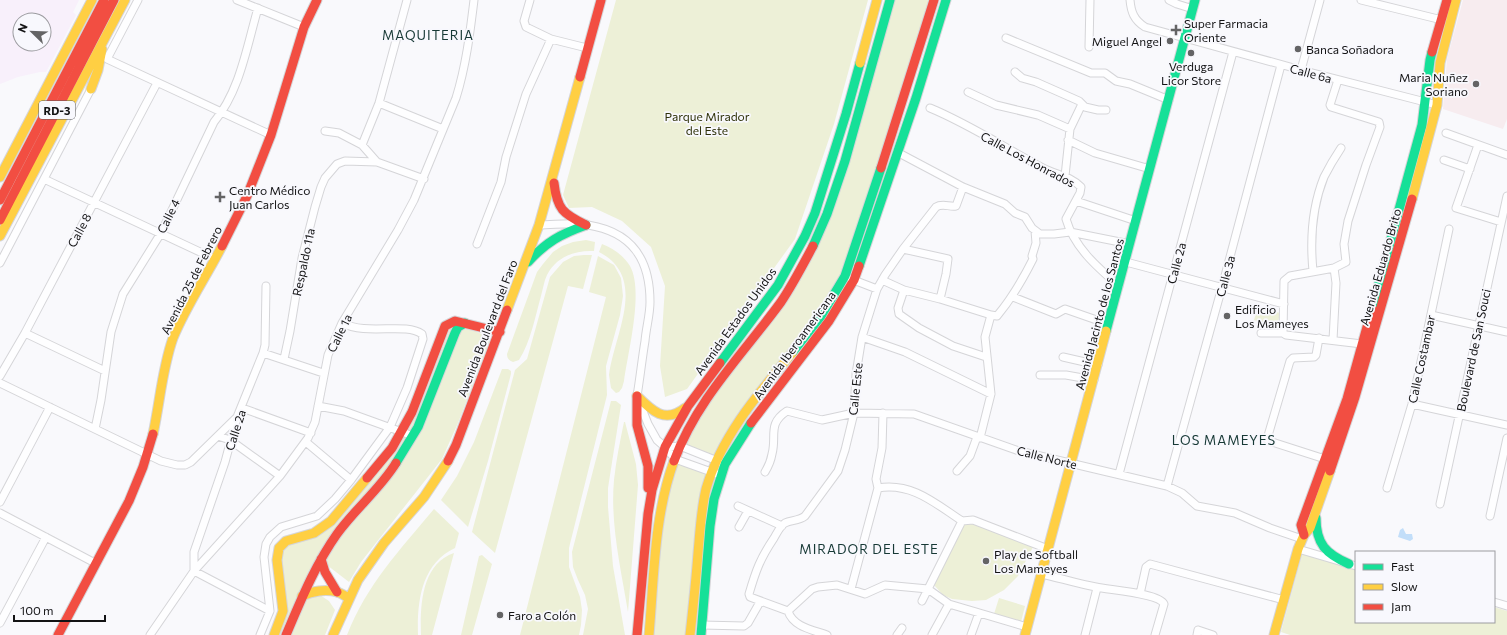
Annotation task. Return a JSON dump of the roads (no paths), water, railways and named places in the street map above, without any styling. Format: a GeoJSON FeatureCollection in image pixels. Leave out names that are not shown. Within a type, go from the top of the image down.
{"type":"FeatureCollection","features":[{"type":"Feature","properties":{"kind":"main road"},"geometry":{"type":"LineString","coordinates":[[0,176],[92,0]]}},
{"type":"Feature","properties":{"kind":"main road","name":"RD-3"},"geometry":{"type":"LineString","coordinates":[[0,200],[104,0]]}},
{"type":"Feature","properties":{"kind":"main road","name":"RD-3"},"geometry":{"type":"LineString","coordinates":[[0,220],[114,0]]}},
{"type":"Feature","properties":{"kind":"main road"},"geometry":{"type":"LineString","coordinates":[[0,236],[125,0]]}},
{"type":"Feature","properties":{"kind":"main road","name":"Avenida 25 de Febrero"},"geometry":{"type":"LineString","coordinates":[[58,635],[129,501],[147,455],[153,433],[165,367],[173,339],[182,318],[215,259],[247,196],[272,135],[304,27],[317,0]]}},
{"type":"Feature","properties":{"kind":"main road","name":"Avenida Boulevard del Faro"},"geometry":{"type":"LineString","coordinates":[[333,635],[358,580],[384,542],[424,497],[446,465],[456,445],[500,332],[539,225],[601,0]]}},
{"type":"Feature","properties":{"kind":"main road","name":"Avenida Estados Unidos"},"geometry":{"type":"LineString","coordinates":[[637,635],[648,514],[652,490],[665,447],[688,406],[778,285],[805,236],[815,213],[846,114],[878,0]]}},
{"type":"Feature","properties":{"kind":"main road","name":"Avenida Estados Unidos"},"geometry":{"type":"LineString","coordinates":[[649,635],[660,512],[663,495],[675,459],[692,421],[709,395],[783,299],[815,243],[827,215],[858,118],[890,0]]}},
{"type":"Feature","properties":{"kind":"main road","name":"Avenida Iberoamericana"},"geometry":{"type":"LineString","coordinates":[[701,635],[710,526],[717,474],[728,438],[741,418],[806,336],[833,298],[845,276],[897,121],[934,0]]}},
{"type":"Feature","properties":{"kind":"main road","name":"Avenida Iberoamericana"},"geometry":{"type":"LineString","coordinates":[[721,463],[829,321],[854,280],[921,84],[946,0]]}},
{"type":"Feature","properties":{"kind":"main road","name":"Avenida Eduardo Brito"},"geometry":{"type":"LineString","coordinates":[[1303,537],[1301,525],[1347,399],[1420,132],[1426,102],[1430,60],[1447,0]]}},
{"type":"Feature","properties":{"kind":"main road","name":"Avenida Eduardo Brito"},"geometry":{"type":"LineString","coordinates":[[1274,635],[1298,549],[1303,537],[1310,528],[1355,397],[1412,200],[1437,105],[1440,63],[1456,0]]}},
{"type":"Feature","properties":{"kind":"main road","name":"Avenida Jacinto de los Santos"},"geometry":{"type":"LineString","coordinates":[[1026,631],[1194,4]]}},
{"type":"Feature","properties":{"kind":"main road"},"geometry":{"type":"LineString","coordinates":[[91,89],[109,31]]}},
{"type":"Feature","properties":{"kind":"main road"},"geometry":{"type":"LineString","coordinates":[[846,114],[858,118]]}},
{"type":"Feature","properties":{"kind":"main road"},"geometry":{"type":"LineString","coordinates":[[553,176],[555,200],[558,208],[565,214],[586,224]]}},
{"type":"Feature","properties":{"kind":"main road"},"geometry":{"type":"LineString","coordinates":[[523,268],[547,241],[586,224]]}},
{"type":"Feature","properties":{"kind":"main road"},"geometry":{"type":"LineString","coordinates":[[274,635],[283,611],[277,560],[279,548],[286,541],[314,533],[331,521],[392,448],[412,412],[445,326],[455,321],[500,332]]}},
{"type":"Feature","properties":{"kind":"main road"},"geometry":{"type":"LineString","coordinates":[[286,635],[302,596],[321,559],[338,533],[392,469],[413,436],[432,394],[455,333],[458,327],[466,323]]}},
{"type":"Feature","properties":{"kind":"main road"},"geometry":{"type":"LineString","coordinates":[[637,396],[649,408],[659,414],[670,416],[677,415],[688,406]]}},
{"type":"Feature","properties":{"kind":"main road"},"geometry":{"type":"LineString","coordinates":[[637,396],[637,425],[648,466],[648,514]]}},
{"type":"Feature","properties":{"kind":"main road","name":"Avenida Iberoamericana"},"geometry":{"type":"LineString","coordinates":[[690,635],[700,522],[706,491],[717,474]]}},
{"type":"Feature","properties":{"kind":"main road"},"geometry":{"type":"LineString","coordinates":[[1317,508],[1315,529],[1321,544],[1328,553],[1336,559],[1352,565]]}},
{"type":"Feature","properties":{"kind":"main road"},"geometry":{"type":"LineString","coordinates":[[321,559],[325,572],[337,592]]}},
{"type":"Feature","properties":{"kind":"main road"},"geometry":{"type":"LineString","coordinates":[[302,596],[315,592],[337,592],[349,598]]}},
{"type":"Feature","properties":{"kind":"street"},"geometry":{"type":"LineString","coordinates":[[107,59],[138,0]]}},
{"type":"Feature","properties":{"kind":"street"},"geometry":{"type":"LineString","coordinates":[[237,0],[256,5],[304,27]]}},
{"type":"Feature","properties":{"kind":"street"},"geometry":{"type":"LineString","coordinates":[[362,145],[379,103],[407,0]]}},
{"type":"Feature","properties":{"kind":"street","name":"Calle 1a"},"geometry":{"type":"LineString","coordinates":[[150,635],[194,571],[280,476],[306,442],[311,433],[315,422],[323,373],[328,355],[342,323],[398,230],[424,179],[442,129],[456,98],[469,44],[474,0]]}},
{"type":"Feature","properties":{"kind":"street"},"geometry":{"type":"LineString","coordinates":[[530,0],[524,21],[526,27],[550,39],[587,48]]}},
{"type":"Feature","properties":{"kind":"street"},"geometry":{"type":"LineString","coordinates":[[1089,46],[1090,0]]}},
{"type":"Feature","properties":{"kind":"street","name":"Calle 6a"},"geometry":{"type":"LineString","coordinates":[[1130,0],[1131,12],[1141,24],[1145,26],[1281,65],[1437,105]]}},
{"type":"Feature","properties":{"kind":"street"},"geometry":{"type":"LineString","coordinates":[[1169,0],[1177,4],[1194,4]]}},
{"type":"Feature","properties":{"kind":"street"},"geometry":{"type":"LineString","coordinates":[[1301,70],[1320,0]]}},
{"type":"Feature","properties":{"kind":"street"},"geometry":{"type":"LineString","coordinates":[[1361,0],[1442,20]]}},
{"type":"Feature","properties":{"kind":"street","name":"Calle 4"},"geometry":{"type":"LineString","coordinates":[[95,429],[101,400],[110,332],[123,294],[161,233],[214,122],[222,113],[238,78],[256,5]]}},
{"type":"Feature","properties":{"kind":"street"},"geometry":{"type":"LineString","coordinates":[[107,59],[106,51],[109,31]]}},
{"type":"Feature","properties":{"kind":"street"},"geometry":{"type":"LineString","coordinates":[[1006,38],[1091,73],[1105,73],[1116,81],[1130,84],[1169,100]]}},
{"type":"Feature","properties":{"kind":"street"},"geometry":{"type":"LineString","coordinates":[[478,244],[501,182],[506,157],[526,94],[550,39]]}},
{"type":"Feature","properties":{"kind":"street","name":"Calle 2a"},"geometry":{"type":"LineString","coordinates":[[1119,474],[1233,52]]}},
{"type":"Feature","properties":{"kind":"street"},"geometry":{"type":"LineString","coordinates":[[107,59],[272,135]]}},
{"type":"Feature","properties":{"kind":"street","name":"Calle 3a"},"geometry":{"type":"LineString","coordinates":[[1167,486],[1281,65]]}},
{"type":"Feature","properties":{"kind":"street"},"geometry":{"type":"LineString","coordinates":[[1014,72],[1022,78],[1046,86],[1079,101],[1090,108],[1106,110]]}},
{"type":"Feature","properties":{"kind":"street"},"geometry":{"type":"LineString","coordinates":[[1283,333],[1284,281],[1286,278],[1313,271],[1334,268],[1346,262],[1344,244],[1348,221],[1380,125],[1378,122],[1331,107],[1330,105],[1338,80]]}},
{"type":"Feature","properties":{"kind":"street","name":"Calle 8"},"geometry":{"type":"LineString","coordinates":[[0,376],[25,333],[157,82]]}},
{"type":"Feature","properties":{"kind":"street"},"geometry":{"type":"LineString","coordinates":[[0,263],[91,89]]}},
{"type":"Feature","properties":{"kind":"street"},"geometry":{"type":"LineString","coordinates":[[968,92],[996,105],[1038,115],[1070,129]]}},
{"type":"Feature","properties":{"kind":"street"},"geometry":{"type":"LineString","coordinates":[[379,103],[442,129]]}},
{"type":"Feature","properties":{"kind":"street"},"geometry":{"type":"LineString","coordinates":[[1065,176],[1070,129],[1082,104]]}},
{"type":"Feature","properties":{"kind":"street","name":"Calle Los Honrados"},"geometry":{"type":"LineString","coordinates":[[930,108],[956,119],[1048,170],[1065,176],[1080,187],[1080,193],[1066,219],[1070,232]]}},
{"type":"Feature","properties":{"kind":"street"},"geometry":{"type":"LineString","coordinates":[[326,131],[339,133],[362,145],[378,162]]}},
{"type":"Feature","properties":{"kind":"street"},"geometry":{"type":"LineString","coordinates":[[1446,134],[1507,155]]}},
{"type":"Feature","properties":{"kind":"street"},"geometry":{"type":"LineString","coordinates":[[1068,140],[1095,153],[1150,169]]}},
{"type":"Feature","properties":{"kind":"street"},"geometry":{"type":"LineString","coordinates":[[1478,145],[1456,208],[1501,222]]}},
{"type":"Feature","properties":{"kind":"street"},"geometry":{"type":"LineString","coordinates":[[1313,271],[1311,252],[1313,218],[1318,194],[1325,176],[1341,148]]}},
{"type":"Feature","properties":{"kind":"street"},"geometry":{"type":"LineString","coordinates":[[897,152],[963,188],[1005,204],[1015,213],[1025,217],[1035,231],[1040,234],[1049,235],[1070,232],[1130,244]]}},
{"type":"Feature","properties":{"kind":"street"},"geometry":{"type":"LineString","coordinates":[[1444,160],[1470,169]]}},
{"type":"Feature","properties":{"kind":"street","name":"Respaldo 11a"},"geometry":{"type":"LineString","coordinates":[[284,359],[302,258],[321,187],[325,178],[337,164],[345,161],[378,162],[424,179]]}},
{"type":"Feature","properties":{"kind":"street"},"geometry":{"type":"LineString","coordinates":[[44,179],[215,259]]}},
{"type":"Feature","properties":{"kind":"street","name":"Calle Este"},"geometry":{"type":"LineString","coordinates":[[782,526],[786,522],[805,516],[838,471],[854,414],[856,374],[862,337],[877,289],[903,249],[936,207],[941,205],[951,207],[956,206],[963,188]]}},
{"type":"Feature","properties":{"kind":"street","name":"Boulevard de San Souci"},"geometry":{"type":"LineString","coordinates":[[1440,504],[1506,199]]}},
{"type":"Feature","properties":{"kind":"street"},"geometry":{"type":"LineString","coordinates":[[1076,201],[1136,221]]}},
{"type":"Feature","properties":{"kind":"street"},"geometry":{"type":"LineString","coordinates":[[539,225],[586,224],[616,232],[638,251],[644,263],[648,279],[650,303],[637,396],[648,424],[657,440],[675,459],[717,474]]}},
{"type":"Feature","properties":{"kind":"street","name":"Calle Costambar"},"geometry":{"type":"LineString","coordinates":[[1387,488],[1412,404],[1449,229]]}},
{"type":"Feature","properties":{"kind":"street"},"geometry":{"type":"LineString","coordinates":[[882,280],[904,290],[997,316],[1013,297],[1029,267],[1036,243],[1035,231]]}},
{"type":"Feature","properties":{"kind":"street"},"geometry":{"type":"LineString","coordinates":[[1070,232],[1094,265],[1119,286]]}},
{"type":"Feature","properties":{"kind":"street"},"geometry":{"type":"LineString","coordinates":[[903,249],[948,259],[940,299]]}},
{"type":"Feature","properties":{"kind":"street"},"geometry":{"type":"LineString","coordinates":[[1126,262],[1284,304]]}},
{"type":"Feature","properties":{"kind":"street"},"geometry":{"type":"LineString","coordinates":[[1333,340],[1336,283],[1334,268]]}},
{"type":"Feature","properties":{"kind":"street"},"geometry":{"type":"LineString","coordinates":[[845,276],[877,289]]}},
{"type":"Feature","properties":{"kind":"street","name":"Calle 2a"},"geometry":{"type":"LineString","coordinates":[[194,571],[194,552],[225,462],[237,417],[242,408],[263,352],[265,344],[266,286]]}},
{"type":"Feature","properties":{"kind":"street"},"geometry":{"type":"LineString","coordinates":[[904,290],[898,308],[899,314],[919,328],[953,346],[986,358]]}},
{"type":"Feature","properties":{"kind":"street"},"geometry":{"type":"LineString","coordinates":[[1013,297],[1056,314],[1065,309],[1108,324]]}},
{"type":"Feature","properties":{"kind":"street"},"geometry":{"type":"LineString","coordinates":[[957,471],[970,456],[979,437],[991,394],[986,358],[985,336],[991,315]]}},
{"type":"Feature","properties":{"kind":"street"},"geometry":{"type":"LineString","coordinates":[[1431,315],[1507,332]]}},
{"type":"Feature","properties":{"kind":"street"},"geometry":{"type":"LineString","coordinates":[[260,635],[270,611],[264,557],[266,544],[270,537],[281,527],[317,516],[336,499],[351,480],[390,427],[424,339],[422,334],[402,329],[356,329],[342,323]]}},
{"type":"Feature","properties":{"kind":"street"},"geometry":{"type":"LineString","coordinates":[[25,333],[105,371]]}},
{"type":"Feature","properties":{"kind":"street"},"geometry":{"type":"LineString","coordinates":[[1261,333],[1283,333],[1286,335],[1362,344]]}},
{"type":"Feature","properties":{"kind":"street"},"geometry":{"type":"LineString","coordinates":[[862,337],[905,352],[991,394]]}},
{"type":"Feature","properties":{"kind":"street"},"geometry":{"type":"LineString","coordinates":[[1319,338],[1316,355],[1314,357],[1293,358],[1290,361],[1267,439],[1269,441],[1326,459]]}},
{"type":"Feature","properties":{"kind":"street"},"geometry":{"type":"LineString","coordinates":[[263,352],[323,373]]}},
{"type":"Feature","properties":{"kind":"street"},"geometry":{"type":"LineString","coordinates":[[1063,357],[1098,365]]}},
{"type":"Feature","properties":{"kind":"street"},"geometry":{"type":"LineString","coordinates":[[1040,375],[1066,375],[1094,380]]}},
{"type":"Feature","properties":{"kind":"street"},"geometry":{"type":"LineString","coordinates":[[0,383],[147,455],[177,465],[186,465],[191,462],[237,417]]}},
{"type":"Feature","properties":{"kind":"street"},"geometry":{"type":"LineString","coordinates":[[1412,404],[1507,425]]}},
{"type":"Feature","properties":{"kind":"street"},"geometry":{"type":"LineString","coordinates":[[318,406],[344,411],[413,436]]}},
{"type":"Feature","properties":{"kind":"street"},"geometry":{"type":"LineString","coordinates":[[0,502],[50,407]]}},
{"type":"Feature","properties":{"kind":"street"},"geometry":{"type":"LineString","coordinates":[[242,408],[311,433]]}},
{"type":"Feature","properties":{"kind":"street","name":"Calle Norte"},"geometry":{"type":"LineString","coordinates":[[766,472],[772,454],[772,436],[777,420],[788,411],[822,420],[854,414],[917,414],[1019,450],[1167,486],[1182,492],[1198,506],[1235,513],[1270,528],[1303,537]]}},
{"type":"Feature","properties":{"kind":"street"},"geometry":{"type":"LineString","coordinates":[[851,590],[878,488],[876,479],[882,448],[883,413]]}},
{"type":"Feature","properties":{"kind":"street"},"geometry":{"type":"LineString","coordinates":[[218,436],[230,440],[280,476]]}},
{"type":"Feature","properties":{"kind":"street"},"geometry":{"type":"LineString","coordinates":[[1490,516],[1507,438]]}},
{"type":"Feature","properties":{"kind":"street"},"geometry":{"type":"LineString","coordinates":[[306,442],[351,480]]}},
{"type":"Feature","properties":{"kind":"street"},"geometry":{"type":"LineString","coordinates":[[665,447],[680,446],[721,463]]}},
{"type":"Feature","properties":{"kind":"street"},"geometry":{"type":"LineString","coordinates":[[878,488],[895,486],[913,491],[926,497],[962,521],[973,520],[1048,549]]}},
{"type":"Feature","properties":{"kind":"street"},"geometry":{"type":"LineString","coordinates":[[738,506],[782,526],[759,562],[752,583],[750,597],[760,602],[788,611],[792,618],[800,625],[827,635]]}},
{"type":"Feature","properties":{"kind":"street"},"geometry":{"type":"LineString","coordinates":[[739,527],[748,510]]}},
{"type":"Feature","properties":{"kind":"street"},"geometry":{"type":"LineString","coordinates":[[0,513],[95,563]]}},
{"type":"Feature","properties":{"kind":"street"},"geometry":{"type":"LineString","coordinates":[[922,601],[962,521]]}},
{"type":"Feature","properties":{"kind":"street"},"geometry":{"type":"LineString","coordinates":[[0,623],[46,537]]}},
{"type":"Feature","properties":{"kind":"street"},"geometry":{"type":"LineString","coordinates":[[1298,549],[1352,565]]}},
{"type":"Feature","properties":{"kind":"street"},"geometry":{"type":"LineString","coordinates":[[1140,594],[1146,567],[1150,564],[1284,600]]}},
{"type":"Feature","properties":{"kind":"street"},"geometry":{"type":"LineString","coordinates":[[194,571],[270,611]]}},
{"type":"Feature","properties":{"kind":"street"},"geometry":{"type":"LineString","coordinates":[[1042,574],[1097,588],[1140,594],[1161,600],[1164,604],[1155,635]]}},
{"type":"Feature","properties":{"kind":"street"},"geometry":{"type":"LineString","coordinates":[[788,611],[815,588],[837,585],[865,594],[885,585],[928,589],[949,604],[979,613],[1026,631]]}},
{"type":"Feature","properties":{"kind":"street"},"geometry":{"type":"LineString","coordinates":[[1085,635],[1097,588]]}},
{"type":"Feature","properties":{"kind":"street"},"geometry":{"type":"LineString","coordinates":[[702,625],[744,626],[748,623],[760,602]]}},
{"type":"Feature","properties":{"kind":"street"},"geometry":{"type":"LineString","coordinates":[[1495,602],[1507,606]]}},
{"type":"Feature","properties":{"kind":"street"},"geometry":{"type":"LineString","coordinates":[[932,635],[949,604]]}},
{"type":"Feature","properties":{"kind":"street"},"geometry":{"type":"LineString","coordinates":[[971,635],[979,613]]}},
{"type":"Feature","properties":{"kind":"street"},"geometry":{"type":"LineString","coordinates":[[713,635],[714,626]]}},
{"type":"Feature","properties":{"kind":"street"},"geometry":{"type":"LineString","coordinates":[[897,635],[902,628]]}},
{"type":"Feature","properties":{"kind":"street"},"geometry":{"type":"LineString","coordinates":[[1197,635],[1198,630],[1214,635]]}},
{"type":"Feature","properties":{"kind":"water"},"geometry":{"type":"Polygon","coordinates":[[[1403,528],[1406,534],[1412,534],[1413,539],[1410,541],[1398,537],[1400,530],[1403,528]]]}},
{"type":"Feature","properties":{"kind":"place","name":"Super Farmacia Oriente"},"geometry":{"type":"Point","coordinates":[1176,30]}},
{"type":"Feature","properties":{"kind":"place","name":"Miguel Angel"},"geometry":{"type":"Point","coordinates":[1170,41]}},
{"type":"Feature","properties":{"kind":"place","name":"Banca Soñadora"},"geometry":{"type":"Point","coordinates":[1298,49]}},
{"type":"Feature","properties":{"kind":"place","name":"Verduga Licor Store"},"geometry":{"type":"Point","coordinates":[1191,53]}},
{"type":"Feature","properties":{"kind":"place","name":"Maria Nuñez Soriano"},"geometry":{"type":"Point","coordinates":[1476,84]}},
{"type":"Feature","properties":{"kind":"place","name":"Centro Médico Juan Carlos"},"geometry":{"type":"Point","coordinates":[220,197]}},
{"type":"Feature","properties":{"kind":"place","name":"Edificio Los Mameyes"},"geometry":{"type":"Point","coordinates":[1227,316]}},
{"type":"Feature","properties":{"kind":"place","name":"Play de Softball Los Mameyes"},"geometry":{"type":"Point","coordinates":[986,561]}},
{"type":"Feature","properties":{"kind":"place","name":"Faro a Colón"},"geometry":{"type":"Point","coordinates":[500,615]}},
{"type":"Feature","properties":{"kind":"district","name":"MAQUITERIA"},"geometry":{"type":"Point","coordinates":[428,35]}},
{"type":"Feature","properties":{"kind":"district","name":"LOS MAMEYES"},"geometry":{"type":"Point","coordinates":[1224,440]}},
{"type":"Feature","properties":{"kind":"district","name":"MIRADOR DEL ESTE"},"geometry":{"type":"Point","coordinates":[869,549]}},
{"type":"Feature","properties":{"kind":"park label","name":"Parque Mirador del Este"},"geometry":{"type":"Point","coordinates":[707,123]}}]}
